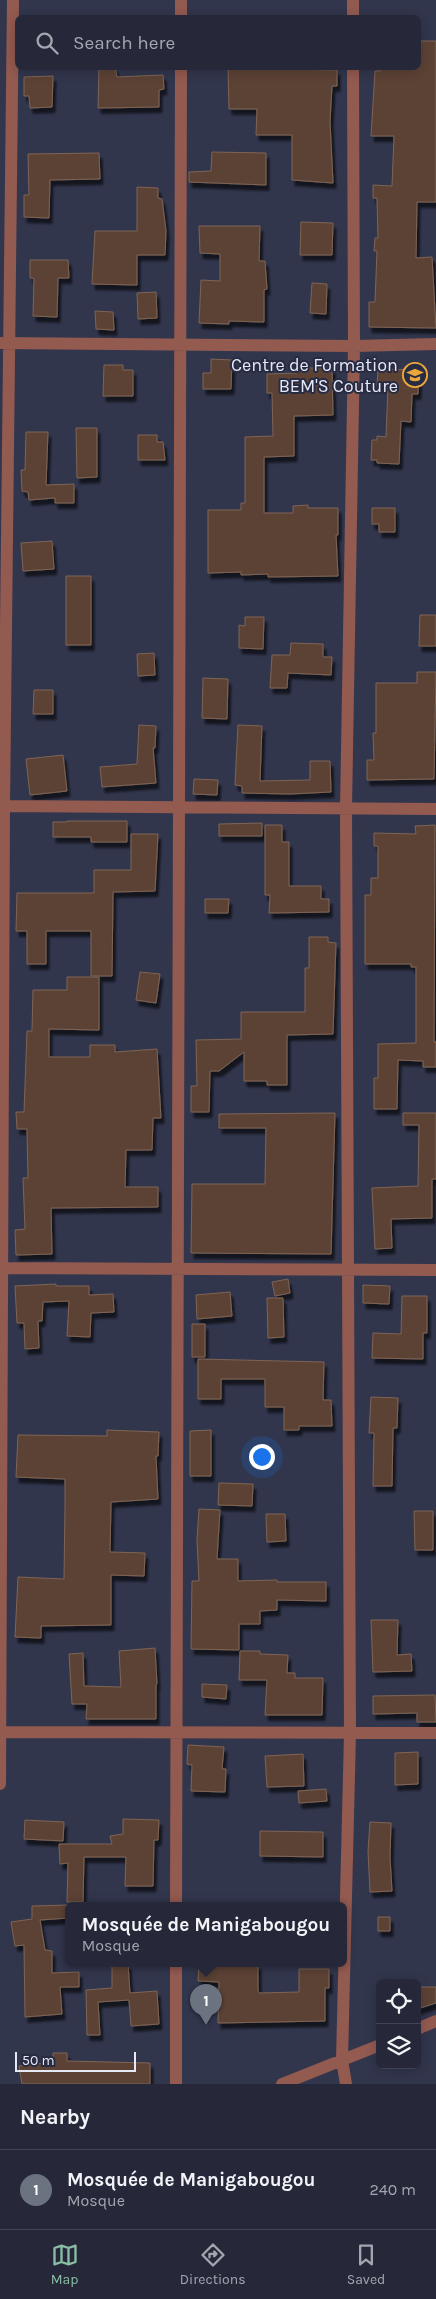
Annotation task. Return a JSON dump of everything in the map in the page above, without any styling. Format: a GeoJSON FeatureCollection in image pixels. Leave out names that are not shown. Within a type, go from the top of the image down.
{"type":"FeatureCollection","features":[{"type":"Feature","properties":{"kind":"street"},"geometry":{"type":"LineString","coordinates":[[0,1784],[4,343],[13,0]]}},
{"type":"Feature","properties":{"kind":"street"},"geometry":{"type":"LineString","coordinates":[[181,0],[181,15]]}},
{"type":"Feature","properties":{"kind":"street"},"geometry":{"type":"LineString","coordinates":[[353,0],[353,15]]}},
{"type":"Feature","properties":{"kind":"street"},"geometry":{"type":"LineString","coordinates":[[176,1902],[180,70]]}},
{"type":"Feature","properties":{"kind":"street"},"geometry":{"type":"LineString","coordinates":[[346,1902],[350,1734],[346,808],[354,346],[353,70]]}},
{"type":"Feature","properties":{"kind":"street"},"geometry":{"type":"LineString","coordinates":[[4,343],[354,346],[436,344]]}},
{"type":"Feature","properties":{"kind":"street"},"geometry":{"type":"LineString","coordinates":[[2,806],[436,809]]}},
{"type":"Feature","properties":{"kind":"street"},"geometry":{"type":"LineString","coordinates":[[0,1268],[436,1270]]}},
{"type":"Feature","properties":{"kind":"street"},"geometry":{"type":"LineString","coordinates":[[0,1732],[436,1733]]}},
{"type":"Feature","properties":{"kind":"street"},"geometry":{"type":"LineString","coordinates":[[176,1967],[176,2084]]}},
{"type":"Feature","properties":{"kind":"street"},"geometry":{"type":"LineString","coordinates":[[344,1967],[342,2060],[346,2084]]}},
{"type":"Feature","properties":{"kind":"street"},"geometry":{"type":"LineString","coordinates":[[421,2027],[436,2021]]}},
{"type":"Feature","properties":{"kind":"street"},"geometry":{"type":"LineString","coordinates":[[282,2084],[376,2047]]}},
{"type":"Feature","properties":{"kind":"building"},"geometry":{"type":"Polygon","coordinates":[[[421,41],[436,41],[436,202],[417,202],[416,258],[432,257],[436,328],[369,327],[369,302],[375,302],[377,251],[374,251],[375,238],[378,238],[377,198],[373,198],[373,185],[392,186],[394,136],[371,136],[375,71],[421,70],[421,41]]]}},
{"type":"Feature","properties":{"kind":"building"},"geometry":{"type":"Polygon","coordinates":[[[99,70],[115,70],[117,77],[163,75],[164,89],[159,90],[159,107],[98,108],[99,70]]]}},
{"type":"Feature","properties":{"kind":"building"},"geometry":{"type":"Polygon","coordinates":[[[228,70],[337,70],[337,86],[332,86],[330,121],[333,183],[292,180],[292,135],[256,135],[257,109],[229,109],[228,70]]]}},
{"type":"Feature","properties":{"kind":"building"},"geometry":{"type":"Polygon","coordinates":[[[53,76],[52,107],[30,108],[29,96],[24,96],[24,77],[53,76]]]}},
{"type":"Feature","properties":{"kind":"building"},"geometry":{"type":"Polygon","coordinates":[[[212,152],[266,153],[266,185],[189,182],[189,172],[211,171],[212,152]]]}},
{"type":"Feature","properties":{"kind":"building"},"geometry":{"type":"Polygon","coordinates":[[[99,153],[100,179],[50,180],[49,218],[24,217],[24,195],[29,195],[28,154],[99,153]]]}},
{"type":"Feature","properties":{"kind":"building"},"geometry":{"type":"Polygon","coordinates":[[[137,187],[158,188],[158,198],[162,199],[166,231],[165,255],[137,255],[137,285],[92,284],[95,231],[137,231],[137,187]]]}},
{"type":"Feature","properties":{"kind":"building"},"geometry":{"type":"Polygon","coordinates":[[[301,222],[333,223],[332,255],[300,255],[301,222]]]}},
{"type":"Feature","properties":{"kind":"building"},"geometry":{"type":"Polygon","coordinates":[[[199,226],[260,226],[259,261],[265,261],[267,289],[264,290],[264,322],[229,321],[229,324],[199,323],[201,280],[220,281],[220,254],[200,253],[199,226]]]}},
{"type":"Feature","properties":{"kind":"building"},"geometry":{"type":"Polygon","coordinates":[[[30,260],[68,260],[69,278],[58,278],[57,317],[33,316],[34,278],[30,278],[30,260]]]}},
{"type":"Feature","properties":{"kind":"building"},"geometry":{"type":"Polygon","coordinates":[[[312,283],[327,284],[326,314],[310,313],[312,283]]]}},
{"type":"Feature","properties":{"kind":"building"},"geometry":{"type":"Polygon","coordinates":[[[156,292],[157,318],[138,319],[137,293],[156,292]]]}},
{"type":"Feature","properties":{"kind":"building"},"geometry":{"type":"Polygon","coordinates":[[[95,311],[113,312],[114,330],[96,329],[95,311]]]}},
{"type":"Feature","properties":{"kind":"building"},"geometry":{"type":"Polygon","coordinates":[[[211,359],[232,360],[231,389],[203,389],[203,373],[211,373],[211,359]]]}},
{"type":"Feature","properties":{"kind":"building"},"geometry":{"type":"Polygon","coordinates":[[[104,365],[123,365],[123,370],[133,370],[133,396],[103,396],[104,365]]]}},
{"type":"Feature","properties":{"kind":"building"},"geometry":{"type":"Polygon","coordinates":[[[297,368],[332,368],[333,415],[294,416],[294,456],[264,457],[264,513],[293,513],[293,506],[308,505],[308,508],[338,508],[338,535],[336,535],[338,576],[268,577],[268,574],[241,575],[241,572],[208,573],[208,510],[241,510],[241,503],[245,503],[245,437],[273,436],[272,393],[267,393],[267,374],[297,373],[297,368]]]}},
{"type":"Feature","properties":{"kind":"building"},"geometry":{"type":"Polygon","coordinates":[[[378,369],[419,370],[418,394],[412,394],[411,422],[401,421],[399,464],[377,463],[377,460],[371,460],[372,440],[377,440],[377,436],[386,437],[388,386],[377,386],[378,369]]]}},
{"type":"Feature","properties":{"kind":"building"},"geometry":{"type":"Polygon","coordinates":[[[76,428],[97,428],[97,477],[77,478],[76,428]]]}},
{"type":"Feature","properties":{"kind":"building"},"geometry":{"type":"Polygon","coordinates":[[[26,432],[48,432],[46,485],[74,484],[74,503],[55,503],[55,498],[29,500],[28,492],[22,491],[21,470],[25,470],[26,432]]]}},
{"type":"Feature","properties":{"kind":"building"},"geometry":{"type":"Polygon","coordinates":[[[138,435],[157,435],[157,442],[163,442],[165,460],[138,460],[138,435]]]}},
{"type":"Feature","properties":{"kind":"building"},"geometry":{"type":"Polygon","coordinates":[[[372,508],[395,508],[395,532],[379,532],[379,524],[372,524],[372,508]]]}},
{"type":"Feature","properties":{"kind":"building"},"geometry":{"type":"Polygon","coordinates":[[[52,541],[54,569],[23,571],[21,543],[52,541]]]}},
{"type":"Feature","properties":{"kind":"building"},"geometry":{"type":"Polygon","coordinates":[[[66,576],[91,576],[91,645],[66,645],[66,576]]]}},
{"type":"Feature","properties":{"kind":"building"},"geometry":{"type":"Polygon","coordinates":[[[420,615],[436,615],[436,646],[419,646],[420,615]]]}},
{"type":"Feature","properties":{"kind":"building"},"geometry":{"type":"Polygon","coordinates":[[[245,617],[264,617],[263,649],[239,648],[239,625],[245,626],[245,617]]]}},
{"type":"Feature","properties":{"kind":"building"},"geometry":{"type":"Polygon","coordinates":[[[291,643],[323,644],[323,657],[332,657],[331,675],[288,673],[287,688],[270,688],[272,655],[290,655],[291,643]]]}},
{"type":"Feature","properties":{"kind":"building"},"geometry":{"type":"Polygon","coordinates":[[[154,653],[155,675],[138,676],[137,654],[154,653]]]}},
{"type":"Feature","properties":{"kind":"building"},"geometry":{"type":"Polygon","coordinates":[[[417,672],[436,672],[434,779],[367,780],[367,760],[374,760],[373,733],[376,733],[376,683],[417,683],[417,672]]]}},
{"type":"Feature","properties":{"kind":"building"},"geometry":{"type":"Polygon","coordinates":[[[203,678],[228,679],[227,719],[202,718],[203,678]]]}},
{"type":"Feature","properties":{"kind":"building"},"geometry":{"type":"Polygon","coordinates":[[[34,690],[53,690],[53,714],[33,714],[34,690]]]}},
{"type":"Feature","properties":{"kind":"building"},"geometry":{"type":"Polygon","coordinates":[[[139,725],[156,726],[155,748],[153,748],[156,783],[102,787],[100,767],[137,764],[139,725]]]}},
{"type":"Feature","properties":{"kind":"building"},"geometry":{"type":"Polygon","coordinates":[[[238,725],[262,726],[260,781],[310,780],[310,761],[330,761],[331,792],[290,794],[242,793],[242,786],[235,785],[238,725]]]}},
{"type":"Feature","properties":{"kind":"building"},"geometry":{"type":"Polygon","coordinates":[[[63,755],[67,791],[30,795],[26,759],[63,755]]]}},
{"type":"Feature","properties":{"kind":"building"},"geometry":{"type":"Polygon","coordinates":[[[194,779],[218,780],[217,795],[193,794],[194,779]]]}},
{"type":"Feature","properties":{"kind":"building"},"geometry":{"type":"Polygon","coordinates":[[[127,821],[127,842],[91,842],[91,837],[53,837],[53,822],[127,821]]]}},
{"type":"Feature","properties":{"kind":"building"},"geometry":{"type":"Polygon","coordinates":[[[262,823],[262,836],[219,836],[219,824],[262,823]]]}},
{"type":"Feature","properties":{"kind":"building"},"geometry":{"type":"Polygon","coordinates":[[[265,825],[282,825],[282,842],[289,842],[289,886],[321,886],[321,899],[329,899],[329,912],[269,913],[270,895],[265,895],[265,825]]]}},
{"type":"Feature","properties":{"kind":"building"},"geometry":{"type":"Polygon","coordinates":[[[435,825],[434,1042],[436,1042],[436,1067],[423,1067],[423,1061],[398,1060],[397,1109],[374,1109],[374,1078],[378,1078],[378,1044],[416,1043],[416,967],[411,967],[411,964],[365,964],[365,895],[371,895],[371,878],[378,878],[378,846],[374,846],[374,833],[416,834],[415,826],[435,825]]]}},
{"type":"Feature","properties":{"kind":"building"},"geometry":{"type":"Polygon","coordinates":[[[131,834],[158,834],[155,891],[113,892],[112,976],[91,976],[91,931],[46,931],[46,964],[27,964],[27,931],[16,931],[17,893],[94,893],[94,870],[131,870],[131,834]]]}},
{"type":"Feature","properties":{"kind":"building"},"geometry":{"type":"Polygon","coordinates":[[[205,899],[229,899],[228,913],[205,913],[205,899]]]}},
{"type":"Feature","properties":{"kind":"building"},"geometry":{"type":"Polygon","coordinates":[[[309,937],[328,937],[328,942],[336,943],[333,1034],[287,1035],[287,1085],[267,1085],[267,1081],[244,1081],[244,1052],[219,1071],[210,1071],[209,1112],[191,1112],[191,1086],[197,1086],[196,1040],[241,1039],[241,1012],[305,1012],[305,968],[309,968],[309,937]]]}},
{"type":"Feature","properties":{"kind":"building"},"geometry":{"type":"Polygon","coordinates":[[[140,972],[160,974],[156,1003],[136,1000],[140,972]]]}},
{"type":"Feature","properties":{"kind":"building"},"geometry":{"type":"Polygon","coordinates":[[[67,977],[99,977],[99,1030],[49,1029],[49,1057],[90,1057],[90,1045],[115,1045],[115,1052],[157,1049],[161,1118],[153,1118],[152,1150],[126,1150],[125,1187],[158,1187],[158,1207],[51,1208],[52,1254],[16,1255],[15,1230],[25,1229],[23,1178],[28,1178],[27,1129],[17,1129],[16,1112],[24,1112],[27,1031],[32,1031],[33,990],[67,990],[67,977]]]}},
{"type":"Feature","properties":{"kind":"building"},"geometry":{"type":"Polygon","coordinates":[[[335,1113],[331,1254],[191,1253],[192,1184],[265,1184],[266,1128],[219,1128],[219,1114],[335,1113]]]}},
{"type":"Feature","properties":{"kind":"building"},"geometry":{"type":"Polygon","coordinates":[[[403,1113],[436,1113],[436,1179],[432,1179],[432,1218],[391,1219],[392,1248],[375,1249],[372,1188],[418,1186],[419,1125],[403,1125],[403,1113]]]}},
{"type":"Feature","properties":{"kind":"building"},"geometry":{"type":"Polygon","coordinates":[[[288,1279],[290,1293],[275,1296],[272,1282],[288,1279]]]}},
{"type":"Feature","properties":{"kind":"building"},"geometry":{"type":"Polygon","coordinates":[[[56,1284],[56,1286],[89,1286],[89,1295],[113,1294],[114,1312],[91,1313],[90,1337],[67,1336],[69,1301],[43,1302],[42,1321],[38,1321],[39,1348],[25,1349],[24,1323],[17,1323],[15,1286],[56,1284]]]}},
{"type":"Feature","properties":{"kind":"building"},"geometry":{"type":"Polygon","coordinates":[[[363,1285],[390,1286],[389,1304],[363,1303],[363,1285]]]}},
{"type":"Feature","properties":{"kind":"building"},"geometry":{"type":"Polygon","coordinates":[[[230,1292],[232,1316],[197,1319],[196,1295],[230,1292]]]}},
{"type":"Feature","properties":{"kind":"building"},"geometry":{"type":"Polygon","coordinates":[[[402,1296],[427,1296],[427,1333],[423,1333],[423,1359],[372,1358],[373,1333],[401,1334],[402,1296]]]}},
{"type":"Feature","properties":{"kind":"building"},"geometry":{"type":"Polygon","coordinates":[[[267,1298],[283,1298],[284,1337],[268,1338],[267,1298]]]}},
{"type":"Feature","properties":{"kind":"building"},"geometry":{"type":"Polygon","coordinates":[[[192,1324],[205,1324],[205,1357],[192,1357],[192,1324]]]}},
{"type":"Feature","properties":{"kind":"building"},"geometry":{"type":"Polygon","coordinates":[[[198,1359],[324,1362],[323,1400],[331,1400],[332,1426],[299,1426],[299,1430],[284,1430],[284,1407],[265,1407],[265,1379],[221,1379],[221,1399],[198,1399],[198,1359]]]}},
{"type":"Feature","properties":{"kind":"building"},"geometry":{"type":"Polygon","coordinates":[[[371,1397],[398,1398],[397,1428],[393,1428],[392,1486],[373,1486],[374,1433],[369,1433],[371,1397]]]}},
{"type":"Feature","properties":{"kind":"building"},"geometry":{"type":"Polygon","coordinates":[[[107,1430],[159,1432],[158,1456],[156,1456],[158,1499],[111,1502],[110,1552],[145,1553],[144,1576],[111,1575],[111,1625],[41,1626],[41,1638],[15,1637],[18,1577],[64,1579],[65,1479],[16,1477],[18,1435],[107,1436],[107,1430]]]}},
{"type":"Feature","properties":{"kind":"building"},"geometry":{"type":"Polygon","coordinates":[[[211,1430],[211,1476],[190,1476],[190,1431],[211,1430]]]}},
{"type":"Feature","properties":{"kind":"building"},"geometry":{"type":"Polygon","coordinates":[[[219,1483],[253,1484],[252,1506],[218,1505],[219,1483]]]}},
{"type":"Feature","properties":{"kind":"building"},"geometry":{"type":"Polygon","coordinates":[[[199,1509],[220,1510],[217,1559],[238,1559],[238,1581],[326,1582],[326,1601],[277,1600],[277,1610],[260,1611],[260,1624],[239,1624],[239,1650],[191,1649],[192,1581],[199,1581],[197,1540],[199,1509]]]}},
{"type":"Feature","properties":{"kind":"building"},"geometry":{"type":"Polygon","coordinates":[[[414,1511],[433,1511],[433,1550],[415,1550],[414,1511]]]}},
{"type":"Feature","properties":{"kind":"building"},"geometry":{"type":"Polygon","coordinates":[[[266,1514],[285,1514],[286,1541],[267,1542],[266,1514]]]}},
{"type":"Feature","properties":{"kind":"building"},"geometry":{"type":"Polygon","coordinates":[[[371,1620],[398,1620],[397,1655],[411,1654],[412,1671],[373,1672],[371,1620]]]}},
{"type":"Feature","properties":{"kind":"building"},"geometry":{"type":"Polygon","coordinates":[[[155,1648],[156,1719],[86,1719],[87,1704],[72,1704],[69,1654],[83,1653],[84,1686],[121,1687],[119,1651],[155,1648]]]}},
{"type":"Feature","properties":{"kind":"building"},"geometry":{"type":"Polygon","coordinates":[[[240,1651],[260,1651],[260,1654],[288,1655],[287,1673],[295,1673],[295,1678],[323,1678],[322,1715],[265,1715],[267,1680],[239,1680],[240,1651]]]}},
{"type":"Feature","properties":{"kind":"building"},"geometry":{"type":"Polygon","coordinates":[[[202,1684],[227,1685],[226,1699],[202,1697],[202,1684]]]}},
{"type":"Feature","properties":{"kind":"building"},"geometry":{"type":"Polygon","coordinates":[[[435,1695],[436,1722],[417,1722],[417,1713],[373,1714],[373,1696],[435,1695]]]}},
{"type":"Feature","properties":{"kind":"building"},"geometry":{"type":"Polygon","coordinates":[[[188,1745],[224,1747],[222,1769],[226,1769],[225,1792],[191,1791],[192,1765],[187,1764],[188,1745]]]}},
{"type":"Feature","properties":{"kind":"building"},"geometry":{"type":"Polygon","coordinates":[[[418,1752],[418,1784],[395,1785],[395,1753],[418,1752]]]}},
{"type":"Feature","properties":{"kind":"building"},"geometry":{"type":"Polygon","coordinates":[[[303,1754],[304,1786],[267,1787],[265,1756],[303,1754]]]}},
{"type":"Feature","properties":{"kind":"building"},"geometry":{"type":"Polygon","coordinates":[[[326,1789],[327,1801],[299,1803],[298,1791],[326,1789]]]}},
{"type":"Feature","properties":{"kind":"building"},"geometry":{"type":"Polygon","coordinates":[[[123,1819],[159,1820],[158,1840],[154,1840],[153,1886],[125,1886],[126,1857],[84,1857],[83,1902],[67,1902],[68,1863],[60,1864],[59,1844],[112,1844],[110,1836],[123,1834],[123,1819]]]}},
{"type":"Feature","properties":{"kind":"building"},"geometry":{"type":"Polygon","coordinates":[[[25,1820],[64,1822],[63,1841],[24,1839],[25,1820]]]}},
{"type":"Feature","properties":{"kind":"building"},"geometry":{"type":"Polygon","coordinates":[[[370,1822],[391,1823],[392,1891],[370,1892],[368,1851],[370,1822]]]}},
{"type":"Feature","properties":{"kind":"building"},"geometry":{"type":"Polygon","coordinates":[[[260,1831],[323,1832],[323,1857],[260,1856],[260,1831]]]}},
{"type":"Feature","properties":{"kind":"building"},"geometry":{"type":"Polygon","coordinates":[[[65,1905],[65,1918],[40,1920],[45,1950],[52,1951],[52,1973],[79,1972],[79,1987],[60,1987],[62,2014],[25,2017],[24,1945],[15,1946],[11,1922],[32,1919],[32,1906],[65,1905]]]}},
{"type":"Feature","properties":{"kind":"building"},"geometry":{"type":"Polygon","coordinates":[[[378,1917],[390,1917],[390,1931],[378,1931],[378,1917]]]}},
{"type":"Feature","properties":{"kind":"building"},"geometry":{"type":"Polygon","coordinates":[[[112,1967],[128,1967],[130,1993],[157,1991],[159,2024],[131,2026],[129,2000],[98,2002],[100,2035],[87,2035],[86,1990],[112,1988],[112,1967]]]}},
{"type":"Feature","properties":{"kind":"building"},"geometry":{"type":"Polygon","coordinates":[[[199,1967],[258,1967],[258,1991],[260,1993],[299,1992],[299,1969],[329,1969],[329,1988],[325,1988],[325,2021],[218,2023],[219,1982],[198,1981],[199,1967]]]}},
{"type":"Feature","properties":{"kind":"building"},"geometry":{"type":"Polygon","coordinates":[[[421,1987],[436,1987],[436,2003],[421,2008],[421,1987]]]}},
{"type":"Feature","properties":{"kind":"building"},"geometry":{"type":"Polygon","coordinates":[[[53,2053],[67,2053],[67,2061],[150,2063],[150,2084],[22,2084],[19,2066],[53,2062],[53,2053]]]}},
{"type":"Feature","properties":{"kind":"place","name":"Centre de Formation BEM'S Couture"},"geometry":{"type":"Point","coordinates":[415,375]}},
{"type":"Feature","properties":{"kind":"place","name":"Mosquée de Manigabougou"},"geometry":{"type":"Point","coordinates":[206,2025]}}]}
